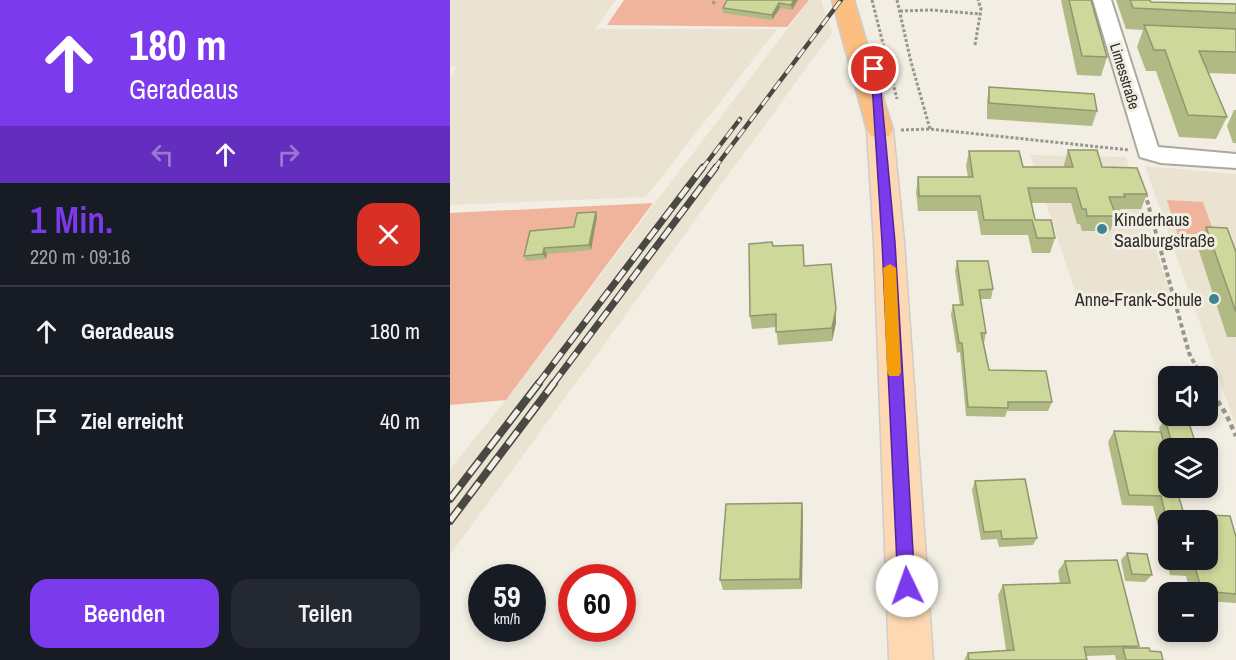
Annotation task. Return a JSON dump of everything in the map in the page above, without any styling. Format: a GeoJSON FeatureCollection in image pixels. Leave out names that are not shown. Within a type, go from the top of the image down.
{"type":"FeatureCollection","features":[{"type":"Feature","properties":{"kind":"highway"},"geometry":{"type":"LineString","coordinates":[[843,0],[880,130]]}},
{"type":"Feature","properties":{"kind":"highway"},"geometry":{"type":"LineString","coordinates":[[863,0],[872,48],[880,130]]}},
{"type":"Feature","properties":{"kind":"main road"},"geometry":{"type":"LineString","coordinates":[[880,130],[889,242],[911,660]]}},
{"type":"Feature","properties":{"kind":"street","name":"Limesstraße"},"geometry":{"type":"LineString","coordinates":[[1102,0],[1148,152]]}},
{"type":"Feature","properties":{"kind":"street"},"geometry":{"type":"LineString","coordinates":[[1114,38],[1136,39]]}},
{"type":"Feature","properties":{"kind":"street"},"geometry":{"type":"LineString","coordinates":[[1148,152],[1161,156],[1236,161]]}},
{"type":"Feature","properties":{"kind":"path"},"geometry":{"type":"LineString","coordinates":[[713,4],[716,0]]}},
{"type":"Feature","properties":{"kind":"path"},"geometry":{"type":"LineString","coordinates":[[872,0],[898,108]]}},
{"type":"Feature","properties":{"kind":"path"},"geometry":{"type":"LineString","coordinates":[[897,0],[911,63],[930,129],[1148,152]]}},
{"type":"Feature","properties":{"kind":"path"},"geometry":{"type":"LineString","coordinates":[[975,45],[980,14],[978,0]]}},
{"type":"Feature","properties":{"kind":"path"},"geometry":{"type":"LineString","coordinates":[[900,12],[931,10],[980,14]]}},
{"type":"Feature","properties":{"kind":"path"},"geometry":{"type":"LineString","coordinates":[[1148,152],[1136,162],[1189,353],[1196,366]]}},
{"type":"Feature","properties":{"kind":"path"},"geometry":{"type":"LineString","coordinates":[[1218,402],[1236,436]]}},
{"type":"Feature","properties":{"kind":"shaded area"},"geometry":{"type":"Polygon","coordinates":[[[450,0],[616,0],[595,29],[777,29],[646,197],[450,205],[450,78],[457,67],[450,66],[450,0]]]}},
{"type":"Feature","properties":{"kind":"shaded area"},"geometry":{"type":"Polygon","coordinates":[[[624,0],[809,0],[787,27],[607,25],[624,0]]]}},
{"type":"Feature","properties":{"kind":"shaded area"},"geometry":{"type":"Polygon","coordinates":[[[809,0],[821,0],[832,33],[450,555],[450,469],[506,400],[809,0]]]}},
{"type":"Feature","properties":{"kind":"shaded area","name":"Kinderhaus Saalburgstraße"},"geometry":{"type":"Polygon","coordinates":[[[1030,155],[1126,157],[1173,301],[1080,306],[1030,155]]]}},
{"type":"Feature","properties":{"kind":"shaded area","name":"Anne-Frank-Schule"},"geometry":{"type":"Polygon","coordinates":[[[1145,166],[1236,174],[1236,424],[1218,375],[1218,366],[1215,366],[1145,166]]]}},
{"type":"Feature","properties":{"kind":"shaded area"},"geometry":{"type":"Polygon","coordinates":[[[1167,200],[1203,202],[1217,241],[1179,239],[1167,200]]]}},
{"type":"Feature","properties":{"kind":"shaded area"},"geometry":{"type":"Polygon","coordinates":[[[653,203],[506,400],[450,405],[450,213],[653,203]]]}},
{"type":"Feature","properties":{"kind":"building"},"geometry":{"type":"Polygon","coordinates":[[[727,0],[794,0],[791,5],[779,3],[772,15],[723,8],[727,0]]]}},
{"type":"Feature","properties":{"kind":"building"},"geometry":{"type":"Polygon","coordinates":[[[1069,0],[1091,0],[1107,57],[1082,56],[1069,0]]]}},
{"type":"Feature","properties":{"kind":"building"},"geometry":{"type":"Polygon","coordinates":[[[1130,0],[1236,4],[1236,13],[1133,8],[1130,0]]]}},
{"type":"Feature","properties":{"kind":"building"},"geometry":{"type":"Polygon","coordinates":[[[1144,25],[1236,29],[1236,52],[1199,51],[1227,117],[1188,115],[1165,50],[1154,50],[1144,25]]]}},
{"type":"Feature","properties":{"kind":"building"},"geometry":{"type":"Polygon","coordinates":[[[989,87],[1094,94],[1097,111],[989,103],[989,87]]]}},
{"type":"Feature","properties":{"kind":"building"},"geometry":{"type":"Polygon","coordinates":[[[1068,150],[1097,150],[1102,167],[1137,168],[1147,194],[1124,194],[1125,197],[1109,197],[1116,216],[1087,216],[1086,209],[1082,209],[1076,188],[1028,188],[1035,220],[1051,220],[1055,238],[1037,238],[1032,220],[984,220],[980,196],[919,196],[918,177],[973,177],[969,151],[1019,151],[1023,167],[1073,167],[1068,150]]]}},
{"type":"Feature","properties":{"kind":"building"},"geometry":{"type":"Polygon","coordinates":[[[596,212],[589,245],[544,248],[543,254],[524,256],[530,231],[574,227],[577,213],[596,212]]]}},
{"type":"Feature","properties":{"kind":"building"},"geometry":{"type":"Polygon","coordinates":[[[1206,227],[1227,228],[1236,252],[1236,312],[1206,227]]]}},
{"type":"Feature","properties":{"kind":"building"},"geometry":{"type":"Polygon","coordinates":[[[772,242],[773,246],[803,245],[804,266],[831,264],[836,309],[832,328],[776,332],[776,314],[750,316],[749,244],[772,242]]]}},
{"type":"Feature","properties":{"kind":"building"},"geometry":{"type":"Polygon","coordinates":[[[957,261],[988,261],[993,289],[979,290],[986,333],[981,333],[989,370],[1046,371],[1052,402],[1008,402],[1008,408],[968,407],[962,343],[959,343],[953,305],[963,305],[957,261]]]}},
{"type":"Feature","properties":{"kind":"building"},"geometry":{"type":"Polygon","coordinates":[[[1167,426],[1190,426],[1194,438],[1170,438],[1167,426]]]}},
{"type":"Feature","properties":{"kind":"building"},"geometry":{"type":"Polygon","coordinates":[[[1114,431],[1161,432],[1163,438],[1158,438],[1158,496],[1129,495],[1114,431]]]}},
{"type":"Feature","properties":{"kind":"building"},"geometry":{"type":"Polygon","coordinates":[[[1025,479],[1037,538],[1002,539],[1001,531],[984,532],[975,481],[1025,479]]]}},
{"type":"Feature","properties":{"kind":"building"},"geometry":{"type":"Polygon","coordinates":[[[1161,498],[1179,498],[1183,510],[1164,510],[1161,498]]]}},
{"type":"Feature","properties":{"kind":"building"},"geometry":{"type":"Polygon","coordinates":[[[802,503],[800,579],[720,580],[726,504],[802,503]]]}},
{"type":"Feature","properties":{"kind":"building"},"geometry":{"type":"Polygon","coordinates":[[[1218,515],[1230,516],[1236,537],[1236,594],[1218,592],[1218,582],[1199,582],[1196,570],[1218,570],[1218,515]]]}},
{"type":"Feature","properties":{"kind":"building"},"geometry":{"type":"Polygon","coordinates":[[[1127,553],[1147,554],[1152,575],[1132,574],[1127,553]]]}},
{"type":"Feature","properties":{"kind":"building"},"geometry":{"type":"Polygon","coordinates":[[[1117,560],[1139,646],[1084,647],[1087,660],[969,660],[968,653],[1014,650],[1003,585],[1070,583],[1065,561],[1117,560]]]}},
{"type":"Feature","properties":{"kind":"building"},"geometry":{"type":"Polygon","coordinates":[[[1123,648],[1149,648],[1150,651],[1161,652],[1163,660],[1126,660],[1123,648]]]}},
{"type":"Feature","properties":{"kind":"railway"},"geometry":{"type":"LineString","coordinates":[[714,169],[841,0]]}},
{"type":"Feature","properties":{"kind":"railway"},"geometry":{"type":"LineString","coordinates":[[702,169],[740,119]]}},
{"type":"Feature","properties":{"kind":"railway"},"geometry":{"type":"LineString","coordinates":[[538,384],[703,167]]}},
{"type":"Feature","properties":{"kind":"railway"},"geometry":{"type":"LineString","coordinates":[[553,384],[716,167]]}},
{"type":"Feature","properties":{"kind":"railway"},"geometry":{"type":"LineString","coordinates":[[450,499],[539,383]]}},
{"type":"Feature","properties":{"kind":"railway"},"geometry":{"type":"LineString","coordinates":[[450,521],[554,383]]}},
{"type":"Feature","properties":{"kind":"slow traffic"},"geometry":{"type":"LineString","coordinates":[[890,268],[894,372]]}},
{"type":"Feature","properties":{"kind":"place","name":"Kinderhaus Saalburgstraße"},"geometry":{"type":"Point","coordinates":[1102,229]}},
{"type":"Feature","properties":{"kind":"place","name":"Anne-Frank-Schule"},"geometry":{"type":"Point","coordinates":[1214,299]}},
{"type":"Feature","properties":{"kind":"route"},"geometry":{"type":"LineString","coordinates":[[874,69],[889,242],[907,586]]}}]}
